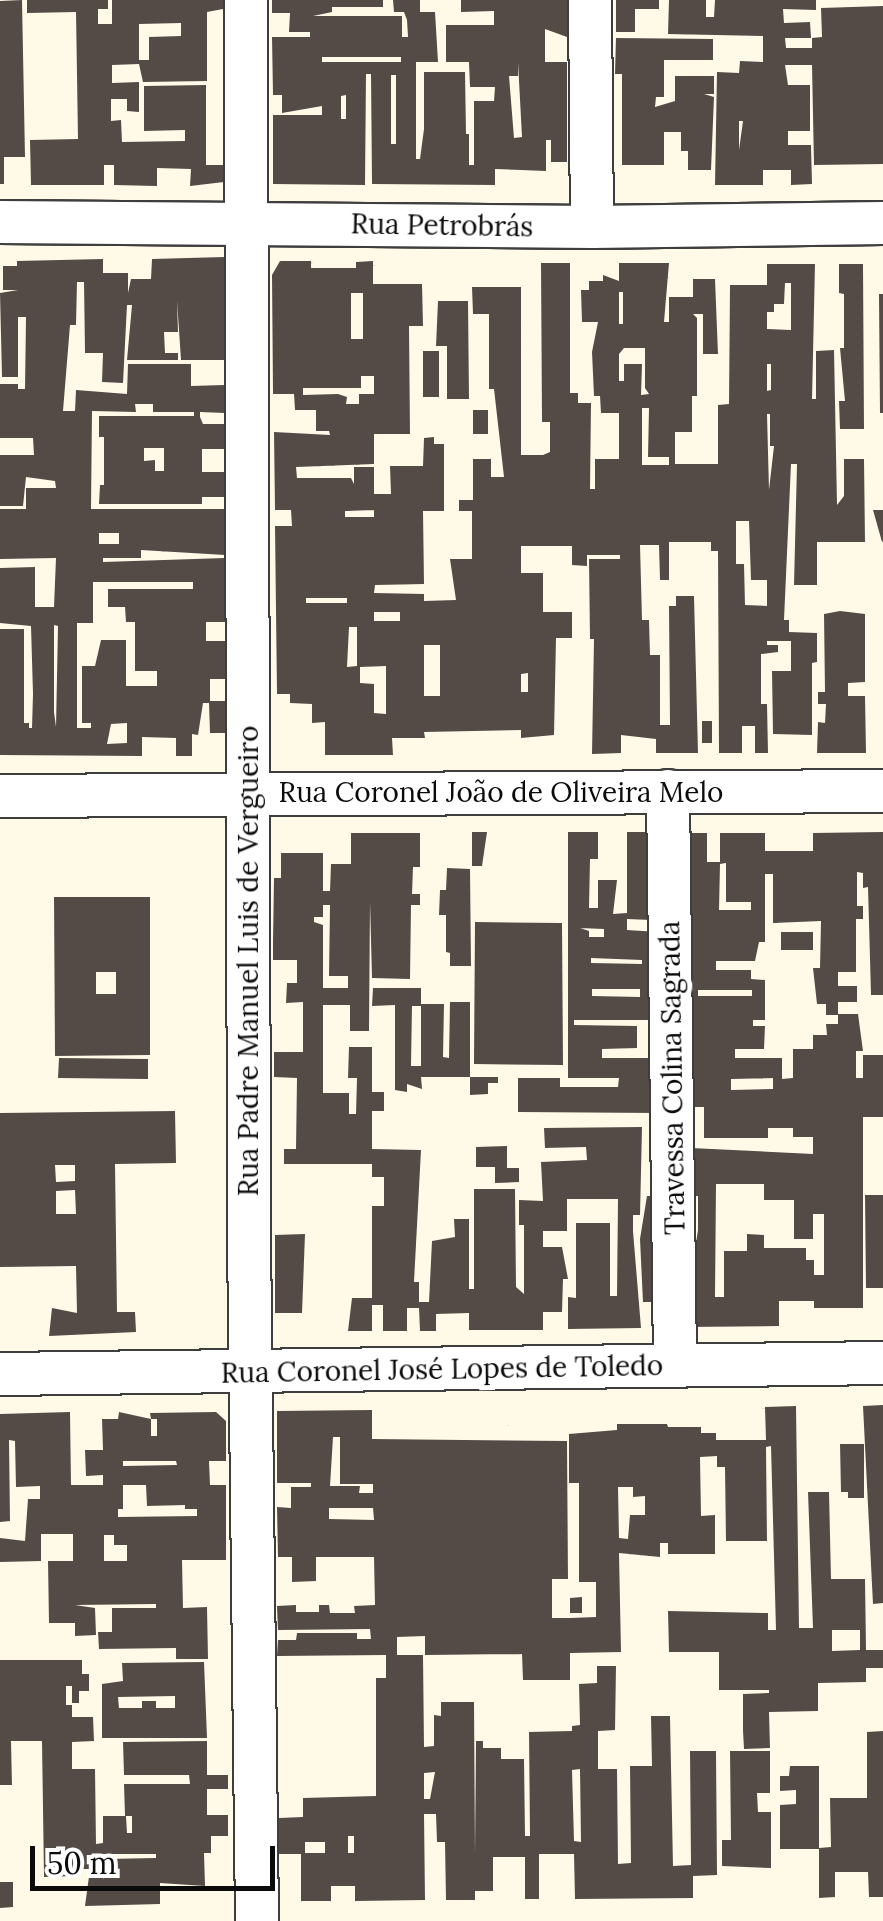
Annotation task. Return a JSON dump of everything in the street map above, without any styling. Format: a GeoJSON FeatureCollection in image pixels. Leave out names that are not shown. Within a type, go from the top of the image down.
{"type":"FeatureCollection","features":[{"type":"Feature","properties":{"kind":"street","name":"Rua Padre Manuel Luis de Vergueiro"},"geometry":{"type":"LineString","coordinates":[[246,0],[250,1373],[257,1921]]}},
{"type":"Feature","properties":{"kind":"street"},"geometry":{"type":"LineString","coordinates":[[590,0],[592,227]]}},
{"type":"Feature","properties":{"kind":"street","name":"Rua Petrobrás"},"geometry":{"type":"LineString","coordinates":[[0,222],[592,227],[883,223]]}},
{"type":"Feature","properties":{"kind":"street","name":"Travessa Colina Sagrada"},"geometry":{"type":"LineString","coordinates":[[668,791],[675,1364]]}},
{"type":"Feature","properties":{"kind":"street","name":"Rua Coronel João de Oliveira Melo"},"geometry":{"type":"LineString","coordinates":[[0,796],[883,791]]}},
{"type":"Feature","properties":{"kind":"street","name":"Rua Coronel José Lopes de Toledo"},"geometry":{"type":"LineString","coordinates":[[0,1374],[883,1363]]}},
{"type":"Feature","properties":{"kind":"building"},"geometry":{"type":"Polygon","coordinates":[[[22,0],[25,157],[4,157],[4,184],[0,184],[0,1],[22,0]]]}},
{"type":"Feature","properties":{"kind":"building"},"geometry":{"type":"Polygon","coordinates":[[[27,0],[108,0],[108,9],[98,9],[98,24],[112,24],[112,0],[223,0],[223,9],[207,12],[207,81],[143,82],[139,64],[112,65],[112,83],[139,82],[139,112],[127,111],[127,99],[111,99],[111,121],[121,120],[122,142],[185,141],[185,130],[144,131],[144,86],[206,85],[206,165],[224,165],[224,182],[190,186],[191,169],[157,168],[157,186],[114,185],[114,165],[104,165],[104,185],[31,185],[30,140],[78,139],[76,12],[27,13],[27,0]],[[181,23],[139,24],[139,60],[149,60],[149,37],[181,36],[181,23]]]}},
{"type":"Feature","properties":{"kind":"building"},"geometry":{"type":"Polygon","coordinates":[[[272,0],[383,0],[383,7],[332,7],[332,12],[313,16],[402,16],[402,37],[408,37],[404,12],[394,12],[393,0],[420,0],[420,12],[435,12],[438,62],[416,62],[416,159],[420,159],[424,129],[424,72],[465,72],[469,165],[474,165],[474,101],[494,101],[495,87],[470,87],[469,62],[446,62],[446,25],[494,25],[494,11],[461,12],[461,0],[567,0],[567,37],[545,29],[545,62],[567,62],[567,162],[551,162],[551,140],[546,140],[546,171],[495,169],[495,185],[372,184],[371,74],[366,74],[365,185],[273,184],[273,115],[322,115],[322,106],[282,113],[282,95],[273,95],[272,37],[310,37],[310,32],[289,32],[290,13],[272,13],[272,0]],[[322,57],[322,62],[401,62],[401,57],[322,57]],[[518,62],[518,76],[509,76],[514,138],[522,137],[518,62]],[[391,75],[391,144],[396,144],[396,75],[391,75]],[[346,95],[341,96],[341,119],[346,119],[346,95]]]}},
{"type":"Feature","properties":{"kind":"building"},"geometry":{"type":"Polygon","coordinates":[[[616,0],[659,0],[659,9],[635,9],[635,32],[616,32],[616,0]]]}},
{"type":"Feature","properties":{"kind":"building"},"geometry":{"type":"Polygon","coordinates":[[[669,0],[706,0],[706,17],[714,17],[715,0],[816,0],[816,10],[783,9],[784,23],[810,22],[811,38],[785,38],[786,48],[812,48],[812,38],[822,37],[821,8],[883,6],[883,164],[814,165],[812,65],[785,65],[788,85],[810,85],[810,131],[788,131],[788,145],[811,145],[812,184],[791,185],[791,170],[763,170],[763,185],[715,185],[717,72],[739,73],[740,61],[763,62],[763,36],[668,34],[669,0]]]}},
{"type":"Feature","properties":{"kind":"building"},"geometry":{"type":"Polygon","coordinates":[[[616,38],[713,39],[713,60],[664,60],[664,97],[656,97],[655,107],[675,101],[675,76],[714,76],[714,94],[704,94],[714,97],[711,170],[688,170],[688,151],[681,151],[681,132],[664,132],[664,165],[622,165],[622,74],[615,74],[616,38]]]}},
{"type":"Feature","properties":{"kind":"building"},"geometry":{"type":"Polygon","coordinates":[[[224,257],[224,360],[181,360],[177,300],[178,332],[164,332],[165,353],[178,353],[178,360],[127,360],[132,305],[127,305],[123,383],[102,382],[103,353],[85,353],[84,282],[77,282],[76,325],[70,325],[63,411],[75,411],[76,390],[127,394],[128,364],[191,364],[191,386],[224,385],[225,413],[200,412],[200,417],[203,424],[225,424],[224,449],[202,449],[202,472],[225,472],[225,497],[202,497],[202,504],[99,504],[100,485],[104,485],[104,437],[99,437],[99,416],[194,416],[194,412],[153,412],[153,404],[135,404],[136,412],[92,411],[91,509],[225,509],[225,555],[141,550],[141,558],[103,558],[103,562],[225,558],[225,622],[206,622],[206,641],[226,641],[226,679],[210,679],[210,701],[225,701],[225,733],[210,733],[209,703],[203,703],[198,735],[192,734],[192,756],[176,756],[176,738],[142,737],[142,756],[0,755],[0,629],[24,629],[24,723],[29,723],[29,728],[33,694],[31,626],[0,623],[0,568],[35,567],[35,607],[54,607],[56,558],[0,559],[0,509],[26,509],[26,488],[56,488],[55,481],[26,477],[23,506],[0,506],[0,455],[34,455],[33,438],[0,438],[0,384],[18,384],[18,389],[25,389],[26,317],[18,317],[18,377],[2,377],[0,293],[18,290],[3,290],[3,266],[17,266],[17,261],[103,259],[103,273],[128,273],[128,293],[131,279],[151,279],[152,259],[224,257]],[[144,448],[144,461],[155,460],[155,471],[164,471],[164,448],[144,448]],[[99,533],[99,544],[119,544],[119,533],[99,533]],[[93,582],[93,623],[77,623],[77,728],[91,728],[91,723],[82,723],[82,666],[95,666],[101,640],[126,640],[126,686],[157,686],[157,671],[135,671],[135,622],[126,622],[125,607],[108,607],[108,589],[193,589],[193,582],[93,582]],[[54,625],[54,712],[56,727],[58,626],[54,625]],[[127,723],[111,724],[107,744],[127,743],[127,723]]]}},
{"type":"Feature","properties":{"kind":"building"},"geometry":{"type":"Polygon","coordinates":[[[280,261],[311,261],[311,268],[356,268],[356,262],[373,261],[373,284],[422,284],[423,326],[409,326],[410,434],[374,434],[374,464],[296,467],[297,478],[351,478],[354,484],[354,467],[374,467],[374,494],[391,494],[390,466],[423,466],[424,438],[434,437],[434,444],[444,444],[444,511],[423,511],[424,584],[375,585],[374,593],[424,594],[424,601],[456,600],[450,559],[472,559],[472,511],[459,511],[459,500],[473,500],[473,459],[491,459],[491,477],[504,477],[494,389],[489,389],[489,314],[473,314],[472,287],[521,287],[521,455],[543,455],[550,452],[550,422],[542,422],[541,263],[570,263],[570,393],[578,393],[578,403],[591,403],[590,489],[595,489],[595,459],[619,459],[619,413],[601,413],[600,396],[594,396],[592,352],[598,322],[582,322],[581,290],[589,290],[589,281],[603,281],[603,275],[619,281],[619,263],[669,263],[664,322],[669,322],[669,297],[693,297],[693,279],[715,279],[718,354],[703,354],[703,314],[693,314],[697,318],[697,396],[692,396],[692,432],[675,432],[675,464],[718,464],[718,405],[729,404],[730,285],[767,285],[767,264],[815,264],[812,399],[816,399],[816,351],[834,350],[837,505],[844,496],[844,459],[864,459],[865,542],[817,542],[817,585],[794,585],[797,464],[791,464],[784,620],[789,620],[789,632],[817,633],[817,662],[812,663],[812,735],[773,734],[772,671],[791,671],[791,641],[767,641],[767,645],[778,645],[778,652],[761,654],[761,704],[767,704],[768,753],[755,753],[755,726],[742,726],[742,753],[719,753],[718,551],[711,551],[711,542],[669,542],[669,580],[660,580],[659,545],[640,545],[642,620],[649,620],[650,655],[660,655],[660,725],[670,725],[669,606],[676,606],[676,596],[694,596],[698,753],[656,753],[656,739],[621,735],[621,753],[592,754],[594,639],[590,639],[589,559],[620,559],[620,555],[587,555],[587,566],[572,565],[572,546],[521,546],[521,573],[543,573],[543,612],[572,612],[572,638],[556,638],[554,735],[521,738],[521,730],[424,732],[425,738],[392,738],[393,755],[325,755],[325,722],[312,723],[312,704],[290,703],[290,694],[277,694],[275,526],[292,526],[291,510],[275,510],[274,432],[330,435],[329,431],[316,431],[316,410],[295,410],[294,394],[273,394],[272,275],[280,261]],[[785,283],[784,304],[774,304],[774,312],[767,312],[767,329],[791,330],[791,283],[785,283]],[[619,292],[619,324],[623,324],[623,292],[619,292]],[[351,293],[351,339],[363,339],[363,293],[351,293]],[[624,348],[619,354],[619,381],[624,381],[624,364],[642,364],[641,395],[649,394],[645,388],[645,348],[624,348]],[[767,364],[767,391],[771,390],[771,364],[767,364]],[[361,376],[361,388],[303,388],[303,395],[338,394],[347,397],[346,404],[359,404],[359,394],[374,394],[374,376],[361,376]],[[642,408],[642,465],[669,465],[669,457],[648,457],[649,408],[642,408]],[[767,414],[769,490],[774,446],[770,446],[767,414]],[[374,510],[345,511],[345,517],[374,517],[374,510]],[[736,521],[736,564],[744,564],[745,605],[767,606],[767,580],[751,580],[749,521],[736,521]],[[306,598],[306,603],[347,603],[347,598],[306,598]],[[374,612],[374,621],[400,621],[400,612],[374,612]],[[349,627],[347,667],[357,666],[357,627],[349,627]],[[424,645],[424,696],[440,696],[440,645],[424,645]],[[386,666],[360,667],[360,683],[374,684],[374,713],[386,714],[386,666]],[[528,673],[521,674],[521,692],[528,692],[528,673]]]}},
{"type":"Feature","properties":{"kind":"building"},"geometry":{"type":"Polygon","coordinates":[[[839,264],[863,264],[864,429],[840,429],[839,401],[845,401],[840,348],[844,348],[844,294],[839,293],[839,264]]]}},
{"type":"Feature","properties":{"kind":"building"},"geometry":{"type":"Polygon","coordinates":[[[879,294],[883,294],[883,413],[880,413],[879,294]]]}},
{"type":"Feature","properties":{"kind":"building"},"geometry":{"type":"Polygon","coordinates":[[[438,301],[468,301],[469,399],[447,399],[447,346],[436,346],[438,301]]]}},
{"type":"Feature","properties":{"kind":"building"},"geometry":{"type":"Polygon","coordinates":[[[423,351],[439,351],[439,397],[423,397],[423,351]]]}},
{"type":"Feature","properties":{"kind":"building"},"geometry":{"type":"Polygon","coordinates":[[[473,410],[488,410],[488,434],[473,434],[473,410]]]}},
{"type":"Feature","properties":{"kind":"building"},"geometry":{"type":"Polygon","coordinates":[[[873,510],[883,510],[882,542],[873,510]]]}},
{"type":"Feature","properties":{"kind":"building"},"geometry":{"type":"Polygon","coordinates":[[[824,614],[865,614],[865,682],[848,683],[848,696],[865,696],[866,753],[817,753],[818,722],[825,723],[826,704],[818,704],[818,692],[825,692],[824,614]]]}},
{"type":"Feature","properties":{"kind":"building"},"geometry":{"type":"Polygon","coordinates":[[[702,721],[712,721],[712,743],[702,743],[702,721]]]}},
{"type":"Feature","properties":{"kind":"building"},"geometry":{"type":"Polygon","coordinates":[[[472,832],[487,832],[482,866],[472,866],[472,832]]]}},
{"type":"Feature","properties":{"kind":"building"},"geometry":{"type":"Polygon","coordinates":[[[568,832],[598,832],[598,859],[590,859],[589,908],[598,908],[598,880],[617,880],[613,914],[627,913],[627,832],[660,832],[651,920],[627,919],[627,930],[658,932],[657,1020],[574,1020],[574,1025],[637,1026],[637,1048],[602,1049],[602,1058],[657,1058],[656,1113],[518,1112],[518,1078],[560,1078],[560,1087],[618,1087],[619,1078],[568,1078],[568,832]],[[580,928],[589,931],[589,937],[604,937],[604,929],[580,928]],[[591,958],[591,963],[642,964],[642,960],[591,958]],[[592,989],[592,996],[640,997],[640,989],[592,989]]]}},
{"type":"Feature","properties":{"kind":"building"},"geometry":{"type":"Polygon","coordinates":[[[883,832],[883,995],[871,995],[868,887],[863,888],[863,873],[857,872],[857,906],[863,906],[863,919],[856,919],[856,972],[838,972],[838,986],[857,986],[857,1002],[838,1002],[838,1014],[858,1014],[863,1051],[856,1051],[856,1078],[863,1078],[863,1055],[883,1055],[883,1117],[863,1117],[863,1308],[814,1308],[814,1301],[779,1301],[779,1326],[683,1327],[698,1230],[698,1196],[683,1197],[691,1148],[813,1154],[813,1137],[793,1137],[793,1128],[768,1128],[768,1138],[704,1138],[704,1107],[690,1107],[678,833],[707,833],[707,862],[720,862],[720,833],[765,833],[765,851],[813,851],[813,833],[883,832]],[[726,863],[720,864],[719,910],[751,910],[751,902],[726,902],[726,863]],[[765,874],[765,942],[759,942],[755,961],[716,961],[716,970],[751,970],[751,979],[765,980],[765,1020],[753,1020],[753,1026],[765,1026],[764,1049],[735,1049],[735,1058],[782,1058],[782,1079],[793,1078],[793,1049],[813,1049],[813,1035],[827,1035],[826,1024],[838,1024],[838,1015],[826,1015],[826,1004],[817,1004],[813,968],[820,968],[821,921],[773,923],[773,874],[765,874]],[[698,990],[698,996],[752,996],[752,990],[698,990]],[[773,1078],[731,1079],[731,1090],[773,1089],[773,1078]],[[716,1184],[715,1297],[724,1297],[724,1251],[747,1251],[747,1234],[764,1235],[764,1248],[806,1248],[806,1260],[814,1260],[814,1275],[824,1275],[824,1214],[813,1214],[813,1239],[794,1239],[794,1200],[764,1200],[764,1184],[716,1184]]]}},
{"type":"Feature","properties":{"kind":"building"},"geometry":{"type":"Polygon","coordinates":[[[351,833],[420,833],[420,867],[413,867],[412,894],[420,894],[420,905],[411,905],[410,979],[372,978],[370,902],[369,1031],[350,1031],[350,1005],[323,1005],[323,1093],[349,1093],[349,1114],[356,1114],[357,1078],[348,1078],[349,1047],[372,1047],[372,1092],[384,1092],[384,1111],[372,1111],[372,1149],[421,1150],[414,1282],[419,1282],[419,1302],[429,1302],[432,1241],[455,1237],[454,1219],[469,1219],[469,1289],[474,1289],[474,1189],[515,1189],[516,1287],[524,1294],[524,1225],[519,1225],[519,1200],[543,1201],[541,1162],[587,1160],[586,1147],[545,1148],[544,1128],[642,1127],[640,1215],[633,1215],[641,1328],[568,1329],[568,1297],[576,1298],[576,1223],[610,1223],[610,1296],[617,1296],[618,1199],[567,1199],[567,1231],[543,1231],[543,1247],[562,1247],[568,1279],[563,1279],[562,1312],[543,1312],[543,1330],[469,1330],[469,1313],[436,1314],[436,1331],[420,1331],[419,1308],[407,1308],[407,1331],[383,1331],[383,1305],[372,1305],[372,1331],[348,1331],[352,1298],[372,1298],[372,1206],[384,1206],[384,1177],[372,1177],[372,1164],[284,1164],[284,1149],[296,1149],[297,1078],[274,1077],[274,1052],[303,1052],[303,1002],[286,1003],[287,983],[297,983],[297,960],[273,960],[273,941],[274,878],[281,878],[281,853],[323,853],[323,891],[330,891],[331,864],[351,864],[351,833]],[[323,905],[323,917],[314,917],[314,922],[323,925],[323,988],[348,988],[348,976],[329,976],[330,905],[323,905]]]}},
{"type":"Feature","properties":{"kind":"building"},"geometry":{"type":"Polygon","coordinates":[[[447,868],[470,869],[471,966],[450,966],[450,953],[446,952],[446,915],[439,915],[440,890],[446,890],[447,868]]]}},
{"type":"Feature","properties":{"kind":"building"},"geometry":{"type":"Polygon","coordinates":[[[54,897],[150,897],[150,1055],[55,1056],[54,897]],[[96,972],[96,994],[116,994],[116,972],[96,972]]]}},
{"type":"Feature","properties":{"kind":"building"},"geometry":{"type":"Polygon","coordinates":[[[475,922],[562,923],[563,1065],[474,1064],[475,922]]]}},
{"type":"Feature","properties":{"kind":"building"},"geometry":{"type":"Polygon","coordinates":[[[781,932],[813,932],[813,950],[781,950],[781,932]]]}},
{"type":"Feature","properties":{"kind":"building"},"geometry":{"type":"Polygon","coordinates":[[[373,988],[421,988],[421,1004],[444,1004],[443,1057],[449,1058],[450,1002],[470,1002],[470,1077],[421,1077],[422,1089],[407,1084],[407,1092],[395,1090],[395,1005],[372,1006],[373,988]],[[412,1006],[411,1066],[421,1066],[421,1006],[412,1006]]]}},
{"type":"Feature","properties":{"kind":"building"},"geometry":{"type":"Polygon","coordinates":[[[59,1058],[148,1059],[148,1079],[58,1078],[59,1058]]]}},
{"type":"Feature","properties":{"kind":"building"},"geometry":{"type":"Polygon","coordinates":[[[470,1077],[498,1077],[498,1083],[488,1083],[488,1094],[470,1095],[470,1077]]]}},
{"type":"Feature","properties":{"kind":"building"},"geometry":{"type":"Polygon","coordinates":[[[175,1111],[176,1163],[115,1164],[117,1312],[135,1312],[136,1332],[49,1336],[52,1308],[77,1313],[76,1266],[0,1267],[0,1113],[175,1111]],[[55,1165],[56,1182],[75,1181],[75,1165],[55,1165]],[[75,1190],[56,1191],[56,1214],[76,1214],[75,1190]]]}},
{"type":"Feature","properties":{"kind":"building"},"geometry":{"type":"Polygon","coordinates":[[[507,1146],[507,1168],[519,1168],[519,1182],[495,1183],[495,1167],[476,1167],[476,1147],[507,1146]]]}},
{"type":"Feature","properties":{"kind":"building"},"geometry":{"type":"Polygon","coordinates":[[[865,1195],[883,1195],[883,1288],[866,1288],[865,1195]]]}},
{"type":"Feature","properties":{"kind":"building"},"geometry":{"type":"Polygon","coordinates":[[[647,1196],[657,1196],[665,1302],[643,1302],[640,1239],[647,1196]]]}},
{"type":"Feature","properties":{"kind":"building"},"geometry":{"type":"Polygon","coordinates":[[[305,1234],[302,1313],[275,1313],[275,1235],[305,1234]]]}},
{"type":"Feature","properties":{"kind":"building"},"geometry":{"type":"Polygon","coordinates":[[[883,1405],[883,1603],[873,1604],[863,1406],[883,1405]]]}},
{"type":"Feature","properties":{"kind":"building"},"geometry":{"type":"Polygon","coordinates":[[[796,1406],[799,1628],[813,1628],[808,1492],[829,1492],[831,1579],[865,1579],[866,1650],[883,1650],[883,1668],[866,1668],[866,1682],[818,1683],[818,1711],[769,1712],[770,1748],[744,1749],[743,1731],[743,1694],[769,1690],[719,1690],[719,1652],[669,1652],[668,1611],[768,1613],[768,1630],[776,1630],[771,1446],[766,1447],[767,1541],[726,1541],[725,1467],[717,1467],[717,1456],[700,1457],[701,1516],[715,1515],[715,1554],[668,1554],[668,1543],[660,1543],[660,1557],[619,1553],[621,1652],[570,1653],[570,1680],[523,1680],[522,1654],[425,1655],[425,1636],[397,1637],[397,1655],[423,1655],[424,1747],[434,1746],[434,1715],[441,1716],[441,1702],[474,1702],[475,1855],[476,1741],[483,1741],[483,1748],[501,1748],[501,1759],[524,1759],[525,1836],[530,1836],[529,1732],[572,1731],[572,1726],[580,1725],[579,1684],[597,1683],[597,1666],[616,1666],[615,1730],[598,1731],[598,1769],[617,1769],[618,1864],[631,1863],[630,1766],[652,1766],[651,1716],[670,1716],[673,1866],[691,1865],[690,1751],[716,1751],[717,1875],[693,1876],[693,1898],[575,1899],[574,1854],[539,1854],[539,1899],[525,1899],[525,1857],[493,1857],[493,1891],[475,1891],[475,1900],[446,1900],[445,1842],[437,1842],[436,1814],[424,1814],[425,1900],[355,1901],[355,1886],[331,1886],[331,1901],[301,1901],[301,1854],[279,1854],[279,1818],[303,1817],[303,1798],[376,1796],[376,1678],[386,1678],[386,1655],[277,1656],[278,1640],[296,1640],[297,1633],[357,1633],[357,1639],[371,1639],[370,1629],[278,1630],[277,1606],[296,1605],[296,1612],[319,1612],[319,1605],[329,1605],[330,1613],[355,1613],[354,1606],[375,1605],[374,1557],[316,1557],[316,1581],[292,1582],[292,1557],[278,1557],[277,1507],[291,1508],[291,1487],[311,1487],[311,1483],[277,1483],[277,1411],[372,1410],[372,1439],[567,1441],[568,1579],[552,1579],[552,1618],[570,1618],[596,1617],[596,1582],[579,1582],[579,1483],[569,1483],[569,1434],[617,1430],[617,1424],[667,1424],[701,1427],[701,1433],[716,1433],[716,1440],[766,1440],[765,1407],[796,1406]],[[333,1437],[330,1486],[360,1486],[359,1493],[373,1493],[373,1484],[340,1484],[340,1437],[333,1437]],[[618,1487],[619,1538],[628,1539],[630,1515],[645,1515],[645,1496],[633,1497],[633,1487],[618,1487]],[[329,1508],[329,1519],[374,1520],[373,1508],[329,1508]],[[832,1630],[832,1651],[860,1650],[860,1630],[832,1630]],[[580,1769],[572,1770],[574,1841],[581,1842],[580,1769]],[[435,1772],[424,1773],[424,1799],[430,1799],[435,1772]],[[348,1836],[348,1853],[354,1853],[354,1836],[348,1836]],[[305,1842],[305,1853],[325,1853],[325,1842],[305,1842]]]}},
{"type":"Feature","properties":{"kind":"building"},"geometry":{"type":"Polygon","coordinates":[[[70,1412],[71,1485],[103,1485],[103,1475],[86,1476],[85,1450],[103,1450],[102,1419],[118,1419],[119,1412],[151,1419],[150,1413],[216,1412],[226,1421],[226,1461],[209,1461],[210,1485],[226,1485],[226,1560],[182,1560],[183,1608],[207,1607],[208,1659],[176,1659],[176,1648],[99,1649],[98,1632],[112,1632],[112,1608],[156,1608],[156,1604],[75,1605],[95,1608],[96,1635],[75,1636],[75,1623],[49,1623],[48,1561],[73,1561],[73,1534],[41,1534],[41,1561],[0,1562],[0,1538],[25,1541],[28,1499],[40,1499],[40,1486],[16,1487],[15,1441],[9,1440],[10,1521],[0,1522],[0,1414],[70,1412]],[[151,1419],[151,1436],[157,1436],[157,1419],[151,1419]],[[123,1461],[123,1466],[177,1465],[176,1461],[123,1461]],[[123,1485],[123,1509],[118,1509],[118,1517],[197,1516],[197,1509],[185,1509],[185,1505],[147,1506],[146,1485],[123,1485]],[[104,1535],[104,1561],[127,1561],[127,1545],[114,1545],[114,1535],[104,1535]]]}},
{"type":"Feature","properties":{"kind":"building"},"geometry":{"type":"Polygon","coordinates":[[[840,1444],[864,1444],[864,1498],[848,1498],[848,1492],[841,1492],[840,1444]]]}},
{"type":"Feature","properties":{"kind":"building"},"geometry":{"type":"Polygon","coordinates":[[[582,1597],[582,1613],[570,1613],[570,1598],[582,1597]]]}},
{"type":"Feature","properties":{"kind":"building"},"geometry":{"type":"Polygon","coordinates":[[[0,1660],[82,1660],[82,1674],[89,1674],[89,1691],[79,1691],[79,1703],[72,1703],[72,1686],[66,1686],[66,1705],[72,1705],[72,1717],[93,1717],[94,1741],[72,1742],[72,1769],[95,1769],[96,1844],[103,1843],[103,1816],[125,1816],[124,1784],[190,1784],[189,1775],[124,1775],[123,1742],[207,1741],[207,1775],[228,1775],[228,1789],[207,1789],[207,1815],[228,1815],[228,1836],[211,1836],[211,1853],[204,1853],[205,1886],[160,1883],[160,1904],[85,1906],[90,1869],[73,1869],[73,1876],[44,1877],[42,1741],[11,1741],[12,1785],[0,1785],[0,1660]],[[126,1816],[127,1833],[132,1833],[132,1816],[126,1816]],[[103,1854],[103,1880],[106,1859],[156,1858],[156,1854],[103,1854]]]}},
{"type":"Feature","properties":{"kind":"building"},"geometry":{"type":"Polygon","coordinates":[[[204,1662],[207,1738],[102,1738],[102,1684],[123,1681],[122,1663],[204,1662]],[[175,1696],[118,1697],[119,1708],[142,1708],[142,1701],[156,1701],[156,1708],[175,1708],[175,1696]]]}},
{"type":"Feature","properties":{"kind":"building"},"geometry":{"type":"Polygon","coordinates":[[[883,1731],[883,1897],[869,1897],[868,1872],[835,1872],[835,1897],[819,1898],[819,1848],[831,1847],[830,1798],[867,1798],[867,1732],[883,1731]]]}},
{"type":"Feature","properties":{"kind":"building"},"geometry":{"type":"Polygon","coordinates":[[[730,1751],[770,1751],[770,1793],[757,1793],[758,1812],[771,1812],[771,1868],[722,1866],[722,1840],[731,1840],[730,1751]]]}},
{"type":"Feature","properties":{"kind":"building"},"geometry":{"type":"Polygon","coordinates":[[[790,1766],[819,1766],[819,1849],[780,1849],[780,1805],[796,1804],[796,1790],[780,1791],[780,1776],[789,1776],[790,1766]]]}},
{"type":"Feature","properties":{"kind":"building"},"geometry":{"type":"Polygon","coordinates":[[[0,1882],[13,1882],[13,1907],[0,1908],[0,1882]]]}}]}
